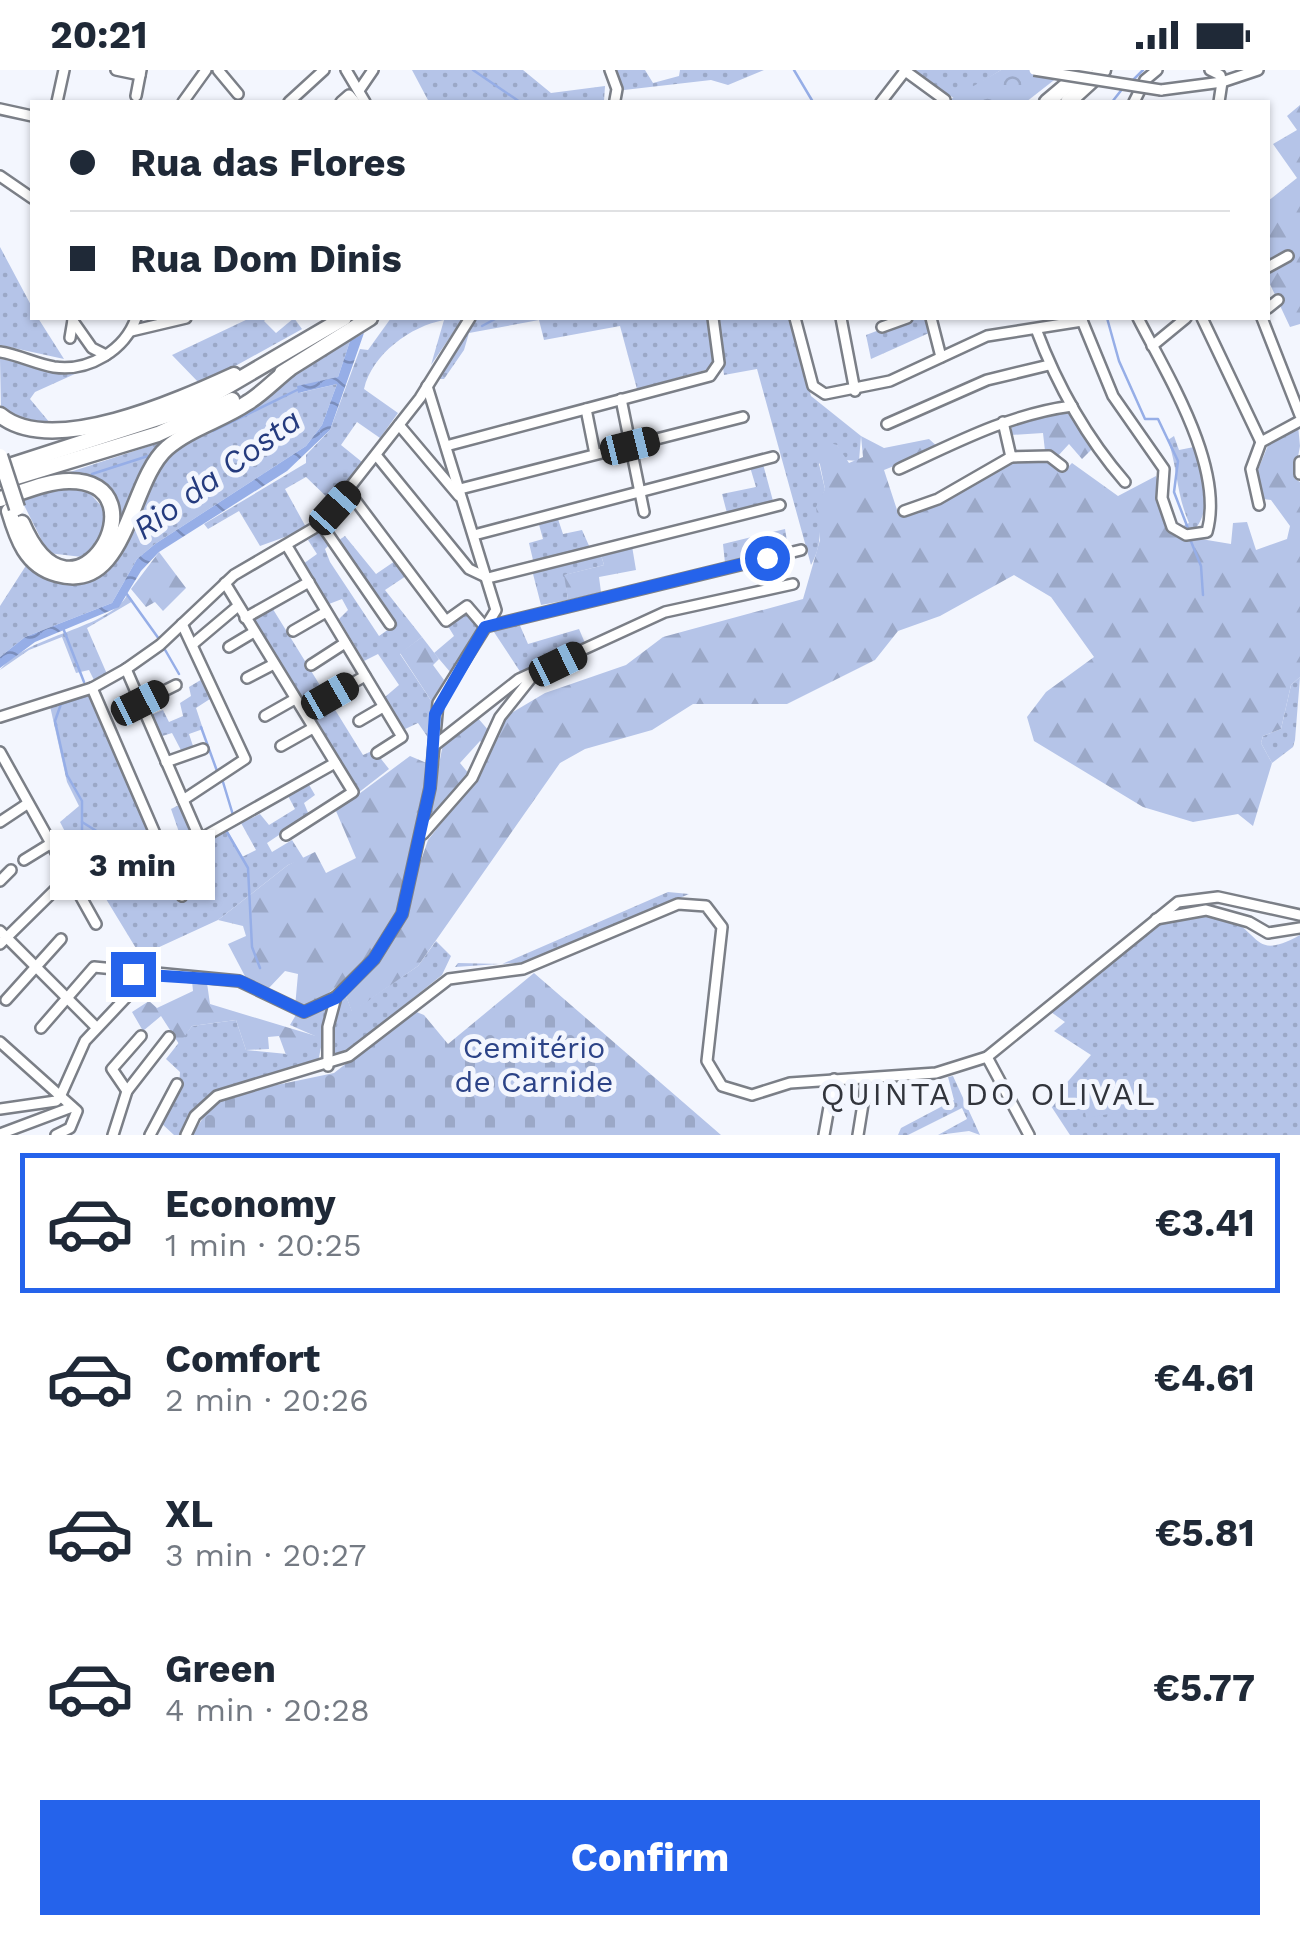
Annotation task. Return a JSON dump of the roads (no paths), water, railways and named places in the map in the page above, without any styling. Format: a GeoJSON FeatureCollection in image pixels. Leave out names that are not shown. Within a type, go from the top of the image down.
{"type":"FeatureCollection","features":[{"type":"Feature","properties":{"kind":"highway"},"geometry":{"type":"LineString","coordinates":[[1049,100],[1085,70]]}},
{"type":"Feature","properties":{"kind":"highway"},"geometry":{"type":"LineString","coordinates":[[1070,100],[1103,70]]}},
{"type":"Feature","properties":{"kind":"highway"},"geometry":{"type":"LineString","coordinates":[[0,469],[192,406],[306,347],[341,320]]}},
{"type":"Feature","properties":{"kind":"highway"},"geometry":{"type":"LineString","coordinates":[[0,414],[34,431],[149,412],[366,320]]}},
{"type":"Feature","properties":{"kind":"highway"},"geometry":{"type":"LineString","coordinates":[[288,369],[224,405],[158,434],[0,482],[24,550],[35,564],[66,577],[96,570],[116,549],[143,480],[165,449],[249,402],[288,369],[306,347]]}},
{"type":"Feature","properties":{"kind":"highway"},"geometry":{"type":"LineString","coordinates":[[0,456],[9,506],[32,545],[52,564],[80,566],[92,560],[107,545],[112,531],[112,514],[104,497],[82,482],[56,482],[9,506]]}},
{"type":"Feature","properties":{"kind":"street"},"geometry":{"type":"LineString","coordinates":[[58,100],[64,70]]}},
{"type":"Feature","properties":{"kind":"street"},"geometry":{"type":"LineString","coordinates":[[116,70],[141,72],[136,96]]}},
{"type":"Feature","properties":{"kind":"street"},"geometry":{"type":"LineString","coordinates":[[184,100],[206,70]]}},
{"type":"Feature","properties":{"kind":"street"},"geometry":{"type":"LineString","coordinates":[[218,70],[238,94]]}},
{"type":"Feature","properties":{"kind":"street"},"geometry":{"type":"LineString","coordinates":[[291,100],[324,70]]}},
{"type":"Feature","properties":{"kind":"street"},"geometry":{"type":"LineString","coordinates":[[346,70],[364,100]]}},
{"type":"Feature","properties":{"kind":"street"},"geometry":{"type":"LineString","coordinates":[[360,89],[374,70]]}},
{"type":"Feature","properties":{"kind":"street"},"geometry":{"type":"LineString","coordinates":[[610,70],[617,89],[615,100]]}},
{"type":"Feature","properties":{"kind":"street"},"geometry":{"type":"LineString","coordinates":[[1034,70],[1161,90],[1222,82],[1258,70]]}},
{"type":"Feature","properties":{"kind":"street"},"geometry":{"type":"LineString","coordinates":[[1135,100],[1144,80],[1158,70]]}},
{"type":"Feature","properties":{"kind":"street"},"geometry":{"type":"LineString","coordinates":[[1210,70],[1220,75],[1219,100]]}},
{"type":"Feature","properties":{"kind":"street"},"geometry":{"type":"LineString","coordinates":[[882,100],[904,71],[945,100]]}},
{"type":"Feature","properties":{"kind":"street"},"geometry":{"type":"LineString","coordinates":[[0,110],[30,116]]}},
{"type":"Feature","properties":{"kind":"street"},"geometry":{"type":"LineString","coordinates":[[0,176],[30,197]]}},
{"type":"Feature","properties":{"kind":"street"},"geometry":{"type":"LineString","coordinates":[[1270,266],[1288,256]]}},
{"type":"Feature","properties":{"kind":"street"},"geometry":{"type":"LineString","coordinates":[[1270,306],[1278,300]]}},
{"type":"Feature","properties":{"kind":"street"},"geometry":{"type":"LineString","coordinates":[[70,338],[74,320]]}},
{"type":"Feature","properties":{"kind":"street"},"geometry":{"type":"LineString","coordinates":[[75,320],[92,348],[106,355]]}},
{"type":"Feature","properties":{"kind":"street"},"geometry":{"type":"LineString","coordinates":[[131,331],[135,320]]}},
{"type":"Feature","properties":{"kind":"street"},"geometry":{"type":"LineString","coordinates":[[0,352],[71,367],[106,355],[131,331],[159,320]]}},
{"type":"Feature","properties":{"kind":"street"},"geometry":{"type":"LineString","coordinates":[[0,717],[92,688],[126,669],[225,583],[321,524],[428,386],[469,320]]}},
{"type":"Feature","properties":{"kind":"street"},"geometry":{"type":"LineString","coordinates":[[446,446],[715,373],[719,360],[712,320]]}},
{"type":"Feature","properties":{"kind":"street"},"geometry":{"type":"LineString","coordinates":[[796,320],[816,391],[854,391],[890,382],[987,336],[1076,320]]}},
{"type":"Feature","properties":{"kind":"street"},"geometry":{"type":"LineString","coordinates":[[842,320],[854,391]]}},
{"type":"Feature","properties":{"kind":"street"},"geometry":{"type":"LineString","coordinates":[[882,327],[901,320]]}},
{"type":"Feature","properties":{"kind":"street"},"geometry":{"type":"LineString","coordinates":[[931,320],[940,357]]}},
{"type":"Feature","properties":{"kind":"street"},"geometry":{"type":"LineString","coordinates":[[1081,320],[1113,396],[1164,469],[1162,498],[1172,526],[1186,535],[1208,532],[1212,516],[1199,446],[1139,320]]}},
{"type":"Feature","properties":{"kind":"street"},"geometry":{"type":"LineString","coordinates":[[1152,346],[1184,320]]}},
{"type":"Feature","properties":{"kind":"street"},"geometry":{"type":"LineString","coordinates":[[1203,320],[1261,442]]}},
{"type":"Feature","properties":{"kind":"street"},"geometry":{"type":"LineString","coordinates":[[1260,505],[1250,469],[1261,442],[1300,418],[1263,320]]}},
{"type":"Feature","properties":{"kind":"street"},"geometry":{"type":"LineString","coordinates":[[1036,329],[1049,365],[1096,450],[1125,482]]}},
{"type":"Feature","properties":{"kind":"street"},"geometry":{"type":"LineString","coordinates":[[888,424],[987,380],[1049,365]]}},
{"type":"Feature","properties":{"kind":"street"},"geometry":{"type":"LineString","coordinates":[[41,1028],[94,967],[122,968],[133,974],[240,981],[304,1012],[336,998],[388,942],[402,914],[421,836],[438,703],[496,610],[428,386]]}},
{"type":"Feature","properties":{"kind":"street"},"geometry":{"type":"LineString","coordinates":[[621,399],[644,512]]}},
{"type":"Feature","properties":{"kind":"street"},"geometry":{"type":"LineString","coordinates":[[899,469],[1004,422],[1072,406]]}},
{"type":"Feature","properties":{"kind":"street"},"geometry":{"type":"LineString","coordinates":[[586,409],[596,454]]}},
{"type":"Feature","properties":{"kind":"street"},"geometry":{"type":"LineString","coordinates":[[460,489],[743,417]]}},
{"type":"Feature","properties":{"kind":"street"},"geometry":{"type":"LineString","coordinates":[[1004,422],[1011,457]]}},
{"type":"Feature","properties":{"kind":"street"},"geometry":{"type":"LineString","coordinates":[[399,425],[464,502]]}},
{"type":"Feature","properties":{"kind":"street"},"geometry":{"type":"LineString","coordinates":[[376,455],[469,569],[488,578],[780,505]]}},
{"type":"Feature","properties":{"kind":"street"},"geometry":{"type":"LineString","coordinates":[[904,511],[938,499],[1011,457],[1048,456],[1062,466]]}},
{"type":"Feature","properties":{"kind":"street"},"geometry":{"type":"LineString","coordinates":[[474,534],[773,457]]}},
{"type":"Feature","properties":{"kind":"street"},"geometry":{"type":"LineString","coordinates":[[1300,462],[1300,474]]}},
{"type":"Feature","properties":{"kind":"street"},"geometry":{"type":"LineString","coordinates":[[349,492],[446,622],[467,606],[485,627]]}},
{"type":"Feature","properties":{"kind":"street"},"geometry":{"type":"LineString","coordinates":[[321,524],[390,624]]}},
{"type":"Feature","properties":{"kind":"street"},"geometry":{"type":"LineString","coordinates":[[287,546],[402,737],[377,753]]}},
{"type":"Feature","properties":{"kind":"street"},"geometry":{"type":"LineString","coordinates":[[485,627],[801,550]]}},
{"type":"Feature","properties":{"kind":"street"},"geometry":{"type":"LineString","coordinates":[[246,618],[308,582]]}},
{"type":"Feature","properties":{"kind":"street"},"geometry":{"type":"LineString","coordinates":[[225,583],[353,792],[286,835]]}},
{"type":"Feature","properties":{"kind":"street"},"geometry":{"type":"LineString","coordinates":[[435,745],[520,679],[665,612],[793,584]]}},
{"type":"Feature","properties":{"kind":"street"},"geometry":{"type":"LineString","coordinates":[[193,644],[238,606]]}},
{"type":"Feature","properties":{"kind":"street"},"geometry":{"type":"LineString","coordinates":[[293,631],[326,612]]}},
{"type":"Feature","properties":{"kind":"street"},"geometry":{"type":"LineString","coordinates":[[182,624],[245,759],[183,800]]}},
{"type":"Feature","properties":{"kind":"street"},"geometry":{"type":"LineString","coordinates":[[229,647],[254,632]]}},
{"type":"Feature","properties":{"kind":"street"},"geometry":{"type":"LineString","coordinates":[[311,665],[345,643]]}},
{"type":"Feature","properties":{"kind":"street"},"geometry":{"type":"LineString","coordinates":[[247,678],[274,664]]}},
{"type":"Feature","properties":{"kind":"street"},"geometry":{"type":"LineString","coordinates":[[126,669],[200,839],[335,764]]}},
{"type":"Feature","properties":{"kind":"street"},"geometry":{"type":"LineString","coordinates":[[421,836],[472,778],[500,717],[536,672]]}},
{"type":"Feature","properties":{"kind":"street"},"geometry":{"type":"LineString","coordinates":[[330,696],[365,676]]}},
{"type":"Feature","properties":{"kind":"street"},"geometry":{"type":"LineString","coordinates":[[140,703],[176,684]]}},
{"type":"Feature","properties":{"kind":"street"},"geometry":{"type":"LineString","coordinates":[[92,688],[182,896]]}},
{"type":"Feature","properties":{"kind":"street"},"geometry":{"type":"LineString","coordinates":[[264,716],[295,699]]}},
{"type":"Feature","properties":{"kind":"street"},"geometry":{"type":"LineString","coordinates":[[359,722],[384,706]]}},
{"type":"Feature","properties":{"kind":"street"},"geometry":{"type":"LineString","coordinates":[[282,746],[313,728]]}},
{"type":"Feature","properties":{"kind":"street"},"geometry":{"type":"LineString","coordinates":[[166,762],[202,749]]}},
{"type":"Feature","properties":{"kind":"street"},"geometry":{"type":"LineString","coordinates":[[0,752],[4,769],[96,924]]}},
{"type":"Feature","properties":{"kind":"street"},"geometry":{"type":"LineString","coordinates":[[0,822],[27,804]]}},
{"type":"Feature","properties":{"kind":"street"},"geometry":{"type":"LineString","coordinates":[[24,860],[50,844]]}},
{"type":"Feature","properties":{"kind":"street"},"geometry":{"type":"LineString","coordinates":[[0,881],[10,870]]}},
{"type":"Feature","properties":{"kind":"street"},"geometry":{"type":"LineString","coordinates":[[68,877],[2,937],[95,1026]]}},
{"type":"Feature","properties":{"kind":"street"},"geometry":{"type":"LineString","coordinates":[[186,1135],[202,1108],[224,1092],[328,1066],[348,1056],[449,980],[524,969],[690,902],[706,906],[722,927],[708,1048],[712,1074],[739,1094],[790,1082],[936,1073],[987,1057],[1178,902],[1204,896],[1300,915]]}},
{"type":"Feature","properties":{"kind":"street"},"geometry":{"type":"LineString","coordinates":[[1249,922],[1250,912],[1258,906]]}},
{"type":"Feature","properties":{"kind":"street"},"geometry":{"type":"LineString","coordinates":[[1149,922],[1187,910],[1206,910],[1249,922],[1268,933],[1295,929],[1288,912]]}},
{"type":"Feature","properties":{"kind":"street"},"geometry":{"type":"LineString","coordinates":[[6,1000],[61,939]]}},
{"type":"Feature","properties":{"kind":"street"},"geometry":{"type":"LineString","coordinates":[[2,1108],[56,1101],[95,1026],[134,989],[133,974]]}},
{"type":"Feature","properties":{"kind":"street"},"geometry":{"type":"LineString","coordinates":[[328,1066],[328,1027],[336,998]]}},
{"type":"Feature","properties":{"kind":"street"},"geometry":{"type":"LineString","coordinates":[[127,1090],[112,1069],[141,1036]]}},
{"type":"Feature","properties":{"kind":"street"},"geometry":{"type":"LineString","coordinates":[[113,1135],[127,1090],[169,1037]]}},
{"type":"Feature","properties":{"kind":"street"},"geometry":{"type":"LineString","coordinates":[[0,1042],[78,1111],[70,1128],[56,1135]]}},
{"type":"Feature","properties":{"kind":"street"},"geometry":{"type":"LineString","coordinates":[[987,1057],[1029,1135]]}},
{"type":"Feature","properties":{"kind":"street"},"geometry":{"type":"LineString","coordinates":[[858,1135],[866,1079]]}},
{"type":"Feature","properties":{"kind":"street"},"geometry":{"type":"LineString","coordinates":[[824,1135],[834,1080]]}},
{"type":"Feature","properties":{"kind":"street"},"geometry":{"type":"LineString","coordinates":[[150,1135],[177,1084]]}},
{"type":"Feature","properties":{"kind":"street"},"geometry":{"type":"LineString","coordinates":[[0,1134],[72,1107]]}},
{"type":"Feature","properties":{"kind":"water"},"geometry":{"type":"Polygon","coordinates":[[[364,333],[330,430],[287,471],[159,552],[141,571],[119,607],[35,642],[0,668],[0,657],[25,637],[112,603],[137,559],[155,544],[306,446],[322,425],[337,384],[298,393],[297,386],[338,377],[350,341],[364,333]]]}},
{"type":"Feature","properties":{"kind":"waterway"},"geometry":{"type":"LineString","coordinates":[[473,70],[517,100]]}},
{"type":"Feature","properties":{"kind":"waterway"},"geometry":{"type":"LineString","coordinates":[[794,70],[812,100]]}},
{"type":"Feature","properties":{"kind":"waterway"},"geometry":{"type":"LineString","coordinates":[[1130,83],[1143,70]]}},
{"type":"Feature","properties":{"kind":"waterway"},"geometry":{"type":"LineString","coordinates":[[1114,100],[1123,88]]}},
{"type":"Feature","properties":{"kind":"waterway"},"geometry":{"type":"LineString","coordinates":[[482,326],[493,320]]}},
{"type":"Feature","properties":{"kind":"waterway"},"geometry":{"type":"LineString","coordinates":[[1108,320],[1119,361],[1145,419],[1158,419],[1178,461],[1174,492],[1189,531]]}},
{"type":"Feature","properties":{"kind":"waterway","name":"Rio da Costa"},"geometry":{"type":"LineString","coordinates":[[213,431],[297,390]]}},
{"type":"Feature","properties":{"kind":"waterway"},"geometry":{"type":"LineString","coordinates":[[92,474],[148,456]]}},
{"type":"Feature","properties":{"kind":"waterway"},"geometry":{"type":"LineString","coordinates":[[1190,539],[1201,566],[1203,595]]}},
{"type":"Feature","properties":{"kind":"waterway"},"geometry":{"type":"LineString","coordinates":[[126,593],[159,639]]}},
{"type":"Feature","properties":{"kind":"waterway"},"geometry":{"type":"LineString","coordinates":[[63,628],[84,682]]}},
{"type":"Feature","properties":{"kind":"waterway"},"geometry":{"type":"LineString","coordinates":[[164,648],[179,674]]}},
{"type":"Feature","properties":{"kind":"waterway"},"geometry":{"type":"LineString","coordinates":[[87,896],[97,883],[82,844],[82,801],[67,775],[55,721],[61,704],[90,694]]}},
{"type":"Feature","properties":{"kind":"waterway"},"geometry":{"type":"LineString","coordinates":[[201,727],[217,771]]}},
{"type":"Feature","properties":{"kind":"waterway"},"geometry":{"type":"LineString","coordinates":[[223,782],[233,815]]}},
{"type":"Feature","properties":{"kind":"waterway"},"geometry":{"type":"LineString","coordinates":[[82,822],[169,876]]}},
{"type":"Feature","properties":{"kind":"waterway"},"geometry":{"type":"LineString","coordinates":[[227,832],[248,868],[252,947],[260,968]]}},
{"type":"Feature","properties":{"kind":"district","name":"QUINTA DO OLIVAL"},"geometry":{"type":"Point","coordinates":[989,1094]}},
{"type":"Feature","properties":{"kind":"park label","name":"Cemitério de Carnide"},"geometry":{"type":"Point","coordinates":[534,1065]}}]}
